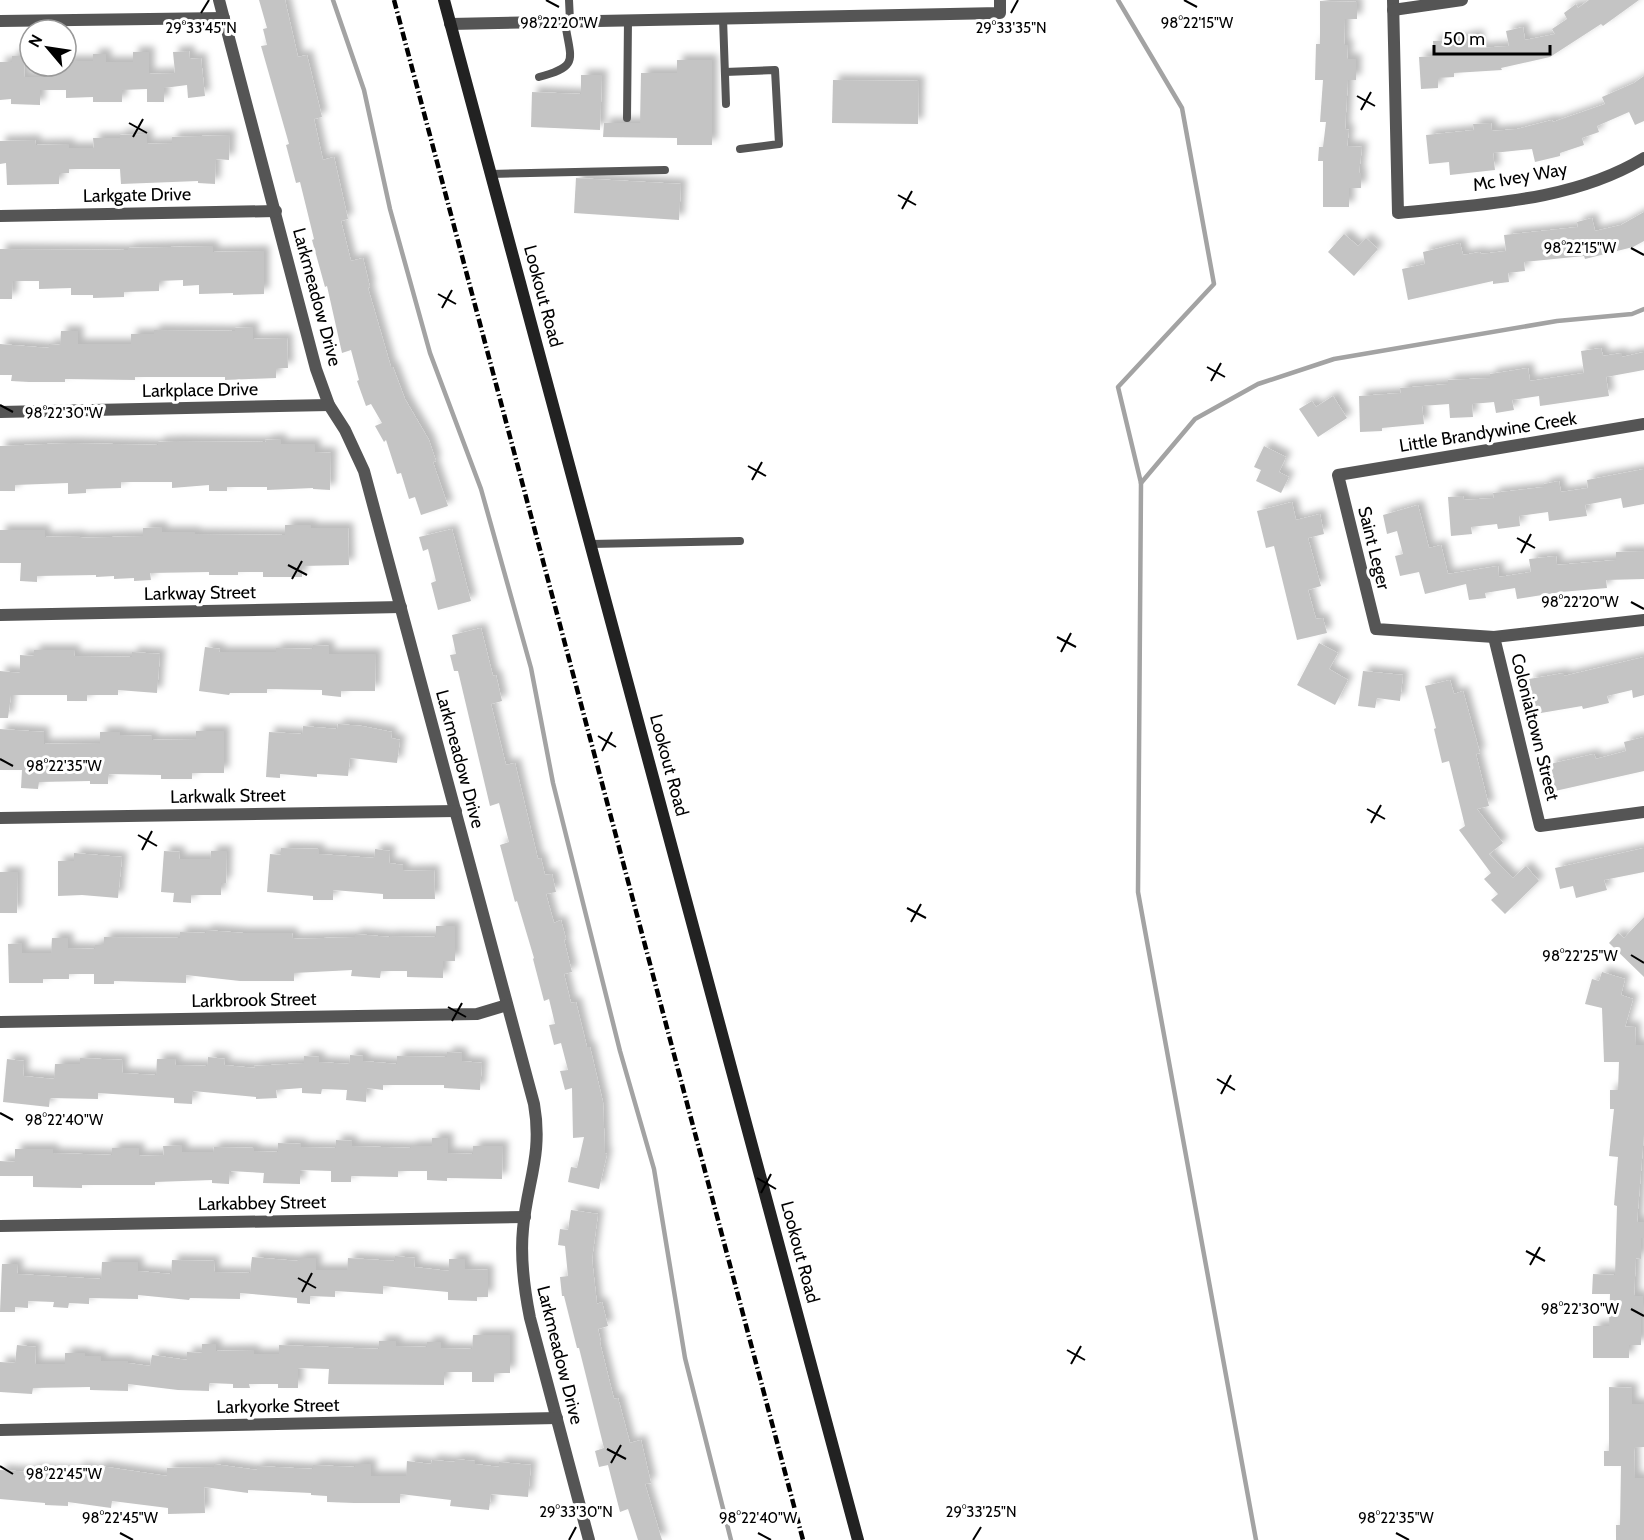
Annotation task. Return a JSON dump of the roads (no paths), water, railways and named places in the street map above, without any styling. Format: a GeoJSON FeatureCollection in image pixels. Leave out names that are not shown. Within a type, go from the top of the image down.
{"type":"FeatureCollection","features":[{"type":"Feature","properties":{"kind":"street","name":"Larkmeadow Drive"},"geometry":{"type":"LineString","coordinates":[[219,0],[316,369],[329,405],[345,430],[364,471],[534,1104],[538,1125],[535,1166],[525,1217],[522,1259],[524,1288],[589,1540]]}},
{"type":"Feature","properties":{"kind":"street","name":"Lookout Road"},"geometry":{"type":"LineString","coordinates":[[444,0],[858,1540]]}},
{"type":"Feature","properties":{"kind":"street"},"geometry":{"type":"LineString","coordinates":[[1393,5],[1462,0]]}},
{"type":"Feature","properties":{"kind":"street","name":"Mc Ivey Way"},"geometry":{"type":"LineString","coordinates":[[1393,5],[1398,213],[1511,200],[1558,191],[1603,178],[1644,158]]}},
{"type":"Feature","properties":{"kind":"street"},"geometry":{"type":"LineString","coordinates":[[450,24],[723,18],[1000,6]]}},
{"type":"Feature","properties":{"kind":"street"},"geometry":{"type":"LineString","coordinates":[[0,21],[224,18]]}},
{"type":"Feature","properties":{"kind":"street","name":"Larkgate Drive"},"geometry":{"type":"LineString","coordinates":[[0,216],[276,211]]}},
{"type":"Feature","properties":{"kind":"street","name":"Larkplace Drive"},"geometry":{"type":"LineString","coordinates":[[0,412],[329,405]]}},
{"type":"Feature","properties":{"kind":"street","name":"Little Brandywine Creek"},"geometry":{"type":"LineString","coordinates":[[1338,475],[1644,424]]}},
{"type":"Feature","properties":{"kind":"street","name":"Saint Leger"},"geometry":{"type":"LineString","coordinates":[[1338,475],[1376,629],[1494,637]]}},
{"type":"Feature","properties":{"kind":"street","name":"Larkway Street"},"geometry":{"type":"LineString","coordinates":[[0,615],[401,607]]}},
{"type":"Feature","properties":{"kind":"street"},"geometry":{"type":"LineString","coordinates":[[1494,637],[1644,620]]}},
{"type":"Feature","properties":{"kind":"street","name":"Colonialtown Street"},"geometry":{"type":"LineString","coordinates":[[1494,637],[1540,826],[1644,812]]}},
{"type":"Feature","properties":{"kind":"street","name":"Larkwalk Street"},"geometry":{"type":"LineString","coordinates":[[0,818],[456,811]]}},
{"type":"Feature","properties":{"kind":"street","name":"Larkbrook Street"},"geometry":{"type":"LineString","coordinates":[[0,1022],[477,1014],[507,1005]]}},
{"type":"Feature","properties":{"kind":"street","name":"Larkabbey Street"},"geometry":{"type":"LineString","coordinates":[[0,1226],[525,1217]]}},
{"type":"Feature","properties":{"kind":"street","name":"Larkyorke Street"},"geometry":{"type":"LineString","coordinates":[[0,1430],[557,1418]]}},
{"type":"Feature","properties":{"kind":"lane"},"geometry":{"type":"LineString","coordinates":[[539,77],[559,72],[568,66],[570,59],[567,21],[569,0]]}},
{"type":"Feature","properties":{"kind":"lane"},"geometry":{"type":"LineString","coordinates":[[723,18],[726,104]]}},
{"type":"Feature","properties":{"kind":"lane"},"geometry":{"type":"LineString","coordinates":[[627,118],[628,20]]}},
{"type":"Feature","properties":{"kind":"lane"},"geometry":{"type":"LineString","coordinates":[[725,72],[775,70],[779,144],[740,149]]}},
{"type":"Feature","properties":{"kind":"lane"},"geometry":{"type":"LineString","coordinates":[[491,174],[665,170]]}},
{"type":"Feature","properties":{"kind":"lane"},"geometry":{"type":"LineString","coordinates":[[591,544],[740,541]]}},
{"type":"Feature","properties":{"kind":"waterway"},"geometry":{"type":"LineString","coordinates":[[333,0],[364,90],[390,209],[430,353],[481,489],[531,668],[553,783],[620,1051],[654,1169],[685,1358],[731,1540]]}},
{"type":"Feature","properties":{"kind":"waterway"},"geometry":{"type":"LineString","coordinates":[[1118,0],[1182,108],[1214,284],[1118,387],[1141,483],[1138,892],[1256,1540]]}},
{"type":"Feature","properties":{"kind":"waterway"},"geometry":{"type":"LineString","coordinates":[[1141,483],[1195,419],[1258,384],[1334,359],[1557,321],[1632,314],[1644,309]]}},
{"type":"Feature","properties":{"kind":"railway"},"geometry":{"type":"LineString","coordinates":[[394,0],[803,1540]]}}]}
